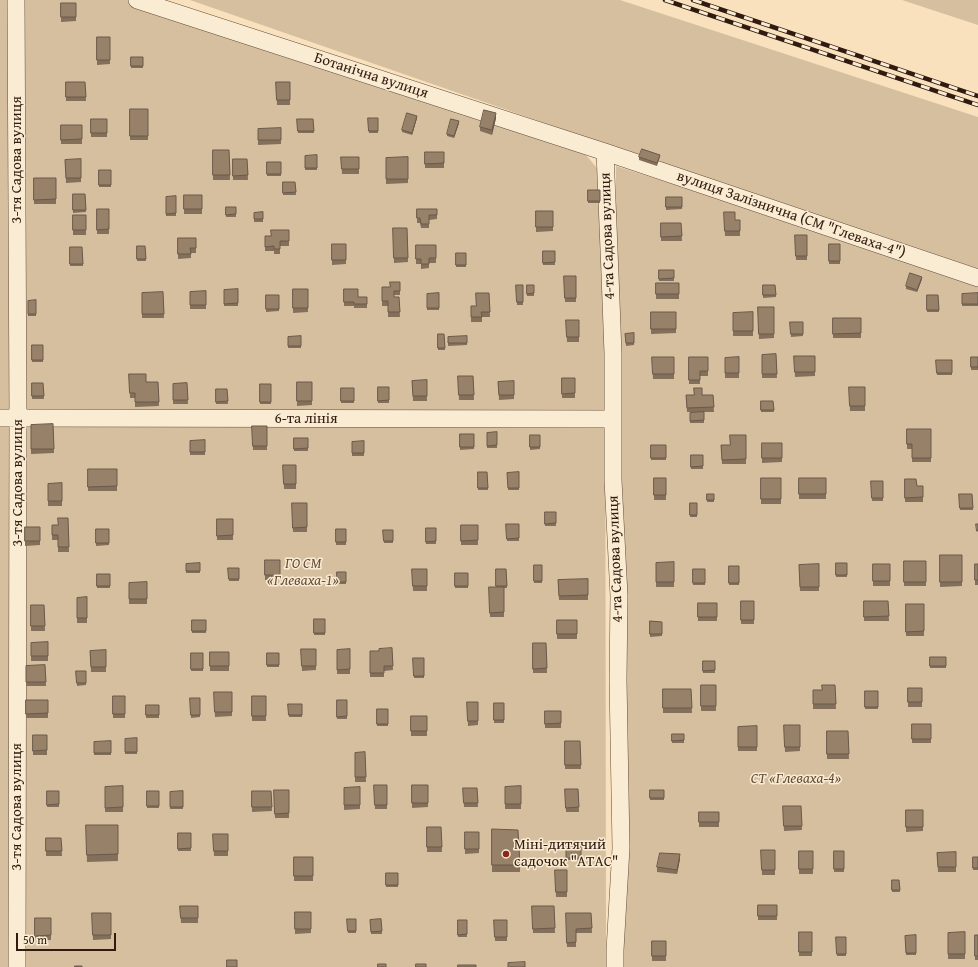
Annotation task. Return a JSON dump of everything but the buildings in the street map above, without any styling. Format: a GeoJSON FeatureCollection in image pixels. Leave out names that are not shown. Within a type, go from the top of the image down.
{"type":"FeatureCollection","features":[{"type":"Feature","properties":{"kind":"street","name":"3-тя Садова вулиця"},"geometry":{"type":"LineString","coordinates":[[16,0],[18,418],[17,967]]}},
{"type":"Feature","properties":{"kind":"street","name":"Ботанічна вулиця"},"geometry":{"type":"LineString","coordinates":[[137,0],[605,152]]}},
{"type":"Feature","properties":{"kind":"street","name":"вулиця Залізнична (СМ \"Глеваха-4\")"},"geometry":{"type":"LineString","coordinates":[[605,152],[978,278]]}},
{"type":"Feature","properties":{"kind":"street","name":"4-та Садова вулиця"},"geometry":{"type":"LineString","coordinates":[[605,152],[613,354],[613,480],[619,596],[618,680],[620,718],[621,848],[615,967]]}},
{"type":"Feature","properties":{"kind":"street","name":"6-та лінія"},"geometry":{"type":"LineString","coordinates":[[0,418],[613,419]]}},
{"type":"Feature","properties":{"kind":"green space","name":"ГО СМ «Глеваха-1»"},"geometry":{"type":"Polygon","coordinates":[[[0,0],[155,0],[582,150],[605,178],[606,967],[0,967],[0,0]]]}},
{"type":"Feature","properties":{"kind":"green space"},"geometry":{"type":"Polygon","coordinates":[[[190,0],[620,0],[978,117],[978,271],[859,232],[190,0]]]}},
{"type":"Feature","properties":{"kind":"green space"},"geometry":{"type":"Polygon","coordinates":[[[902,0],[978,0],[978,25],[911,3],[902,0]]]}},
{"type":"Feature","properties":{"kind":"green space","name":"СТ «Глеваха-4»"},"geometry":{"type":"Polygon","coordinates":[[[616,166],[978,282],[978,967],[613,967],[616,166]]]}},
{"type":"Feature","properties":{"kind":"railway"},"geometry":{"type":"LineString","coordinates":[[665,0],[978,105]]}},
{"type":"Feature","properties":{"kind":"railway"},"geometry":{"type":"LineString","coordinates":[[693,0],[978,96]]}},
{"type":"Feature","properties":{"kind":"place","name":"Міні-дитячий садочок \"АТАС\""},"geometry":{"type":"Point","coordinates":[506,854]}}]}
